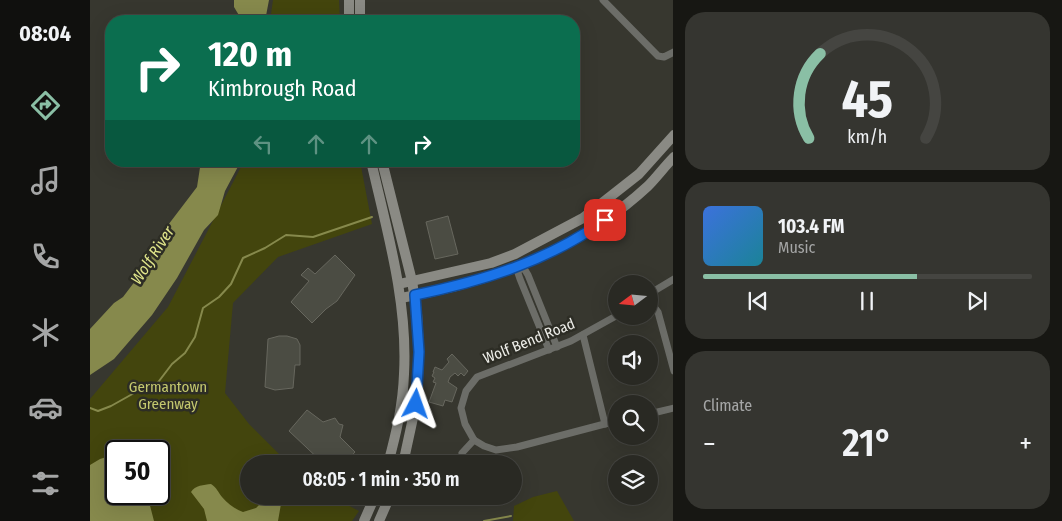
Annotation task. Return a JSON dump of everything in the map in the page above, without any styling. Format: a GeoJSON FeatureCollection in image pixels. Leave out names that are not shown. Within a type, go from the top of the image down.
{"type":"FeatureCollection","features":[{"type":"Feature","properties":{"kind":"main road"},"geometry":{"type":"LineString","coordinates":[[349,0],[349,15]]}},
{"type":"Feature","properties":{"kind":"main road"},"geometry":{"type":"LineString","coordinates":[[360,0],[360,15]]}},
{"type":"Feature","properties":{"kind":"main road"},"geometry":{"type":"LineString","coordinates":[[399,284],[491,263],[515,254],[584,218],[639,174],[673,135]]}},
{"type":"Feature","properties":{"kind":"main road"},"geometry":{"type":"LineString","coordinates":[[401,298],[476,281],[520,267],[590,231],[649,185],[673,159]]}},
{"type":"Feature","properties":{"kind":"main road"},"geometry":{"type":"LineString","coordinates":[[372,167],[399,284],[404,344],[404,375],[398,427],[390,455]]}},
{"type":"Feature","properties":{"kind":"main road"},"geometry":{"type":"LineString","coordinates":[[384,167],[415,295],[419,352],[416,404],[405,455]]}},
{"type":"Feature","properties":{"kind":"main road"},"geometry":{"type":"LineString","coordinates":[[364,521],[372,505]]}},
{"type":"Feature","properties":{"kind":"main road"},"geometry":{"type":"LineString","coordinates":[[379,521],[386,505]]}},
{"type":"Feature","properties":{"kind":"street"},"geometry":{"type":"LineString","coordinates":[[603,0],[658,56],[664,58],[673,52]]}},
{"type":"Feature","properties":{"kind":"street"},"geometry":{"type":"LineString","coordinates":[[659,151],[673,159]]}},
{"type":"Feature","properties":{"kind":"street"},"geometry":{"type":"LineString","coordinates":[[515,254],[520,267],[518,274],[549,350]]}},
{"type":"Feature","properties":{"kind":"street"},"geometry":{"type":"LineString","coordinates":[[520,267],[528,275],[557,347]]}},
{"type":"Feature","properties":{"kind":"street"},"geometry":{"type":"LineString","coordinates":[[658,288],[673,279]]}},
{"type":"Feature","properties":{"kind":"street"},"geometry":{"type":"LineString","coordinates":[[658,312],[673,371]]}},
{"type":"Feature","properties":{"kind":"street","name":"Wolf Bend Road"},"geometry":{"type":"LineString","coordinates":[[474,440],[465,424],[461,408],[466,391],[478,377],[557,347],[608,321]]}},
{"type":"Feature","properties":{"kind":"street"},"geometry":{"type":"LineString","coordinates":[[583,335],[605,424]]}},
{"type":"Feature","properties":{"kind":"street"},"geometry":{"type":"LineString","coordinates":[[658,412],[673,408]]}},
{"type":"Feature","properties":{"kind":"street"},"geometry":{"type":"LineString","coordinates":[[462,453],[474,440],[496,450],[517,447],[608,423]]}},
{"type":"Feature","properties":{"kind":"green space"},"geometry":{"type":"Polygon","coordinates":[[[273,0],[339,0],[340,15],[271,15],[273,0]]]}},
{"type":"Feature","properties":{"kind":"green space","name":"Germantown Greenway"},"geometry":{"type":"Polygon","coordinates":[[[241,167],[361,167],[372,224],[278,257],[233,303],[225,393],[249,424],[280,455],[240,455],[240,505],[348,505],[359,511],[352,521],[90,521],[90,399],[168,307],[241,167]]]}},
{"type":"Feature","properties":{"kind":"green space"},"geometry":{"type":"Polygon","coordinates":[[[557,491],[574,521],[513,521],[514,506],[522,505],[522,502],[533,497],[557,491]]]}},
{"type":"Feature","properties":{"kind":"water"},"geometry":{"type":"Polygon","coordinates":[[[234,0],[269,0],[266,15],[239,15],[234,7],[234,0]]]}},
{"type":"Feature","properties":{"kind":"water","name":"Wolf River"},"geometry":{"type":"Polygon","coordinates":[[[200,167],[238,167],[225,191],[218,215],[204,230],[177,278],[152,315],[114,359],[90,375],[90,329],[114,303],[123,297],[142,272],[149,254],[162,233],[197,187],[200,167]]]}},
{"type":"Feature","properties":{"kind":"water"},"geometry":{"type":"Polygon","coordinates":[[[105,457],[105,505],[150,505],[154,521],[90,521],[90,465],[105,457]]]}},
{"type":"Feature","properties":{"kind":"water"},"geometry":{"type":"Polygon","coordinates":[[[211,484],[227,502],[243,512],[256,508],[259,505],[281,505],[278,521],[207,521],[204,509],[191,492],[203,485],[211,484]]]}},
{"type":"Feature","properties":{"kind":"building"},"geometry":{"type":"Polygon","coordinates":[[[448,216],[458,254],[435,259],[426,222],[448,216]]]}},
{"type":"Feature","properties":{"kind":"building"},"geometry":{"type":"Polygon","coordinates":[[[335,255],[355,275],[337,301],[312,323],[291,302],[309,281],[301,275],[308,268],[315,274],[335,255]]]}},
{"type":"Feature","properties":{"kind":"building"},"geometry":{"type":"Polygon","coordinates":[[[279,336],[297,339],[300,345],[300,365],[295,365],[293,388],[275,390],[265,387],[268,339],[279,336]]]}},
{"type":"Feature","properties":{"kind":"building"},"geometry":{"type":"Polygon","coordinates":[[[452,354],[468,371],[464,376],[461,373],[458,376],[455,373],[450,377],[448,382],[457,388],[452,402],[445,400],[443,406],[429,402],[436,383],[433,382],[435,378],[432,376],[435,367],[442,370],[449,362],[447,359],[452,354]]]}},
{"type":"Feature","properties":{"kind":"building"},"geometry":{"type":"Polygon","coordinates":[[[307,410],[323,422],[335,418],[339,424],[343,425],[340,437],[355,452],[352,455],[314,455],[289,431],[307,410]]]}},
{"type":"Feature","properties":{"kind":"waterway"},"geometry":{"type":"LineString","coordinates":[[90,408],[98,411],[136,392],[156,385],[172,364],[185,353],[195,337],[203,308],[219,297],[231,284],[243,258],[265,248],[286,235],[313,237],[372,217]]}},
{"type":"Feature","properties":{"kind":"waterway"},"geometry":{"type":"LineString","coordinates":[[484,521],[511,516]]}},
{"type":"Feature","properties":{"kind":"route"},"geometry":{"type":"LineString","coordinates":[[416,404],[419,352],[415,295],[476,281],[520,267],[590,231],[605,220]]}}]}
